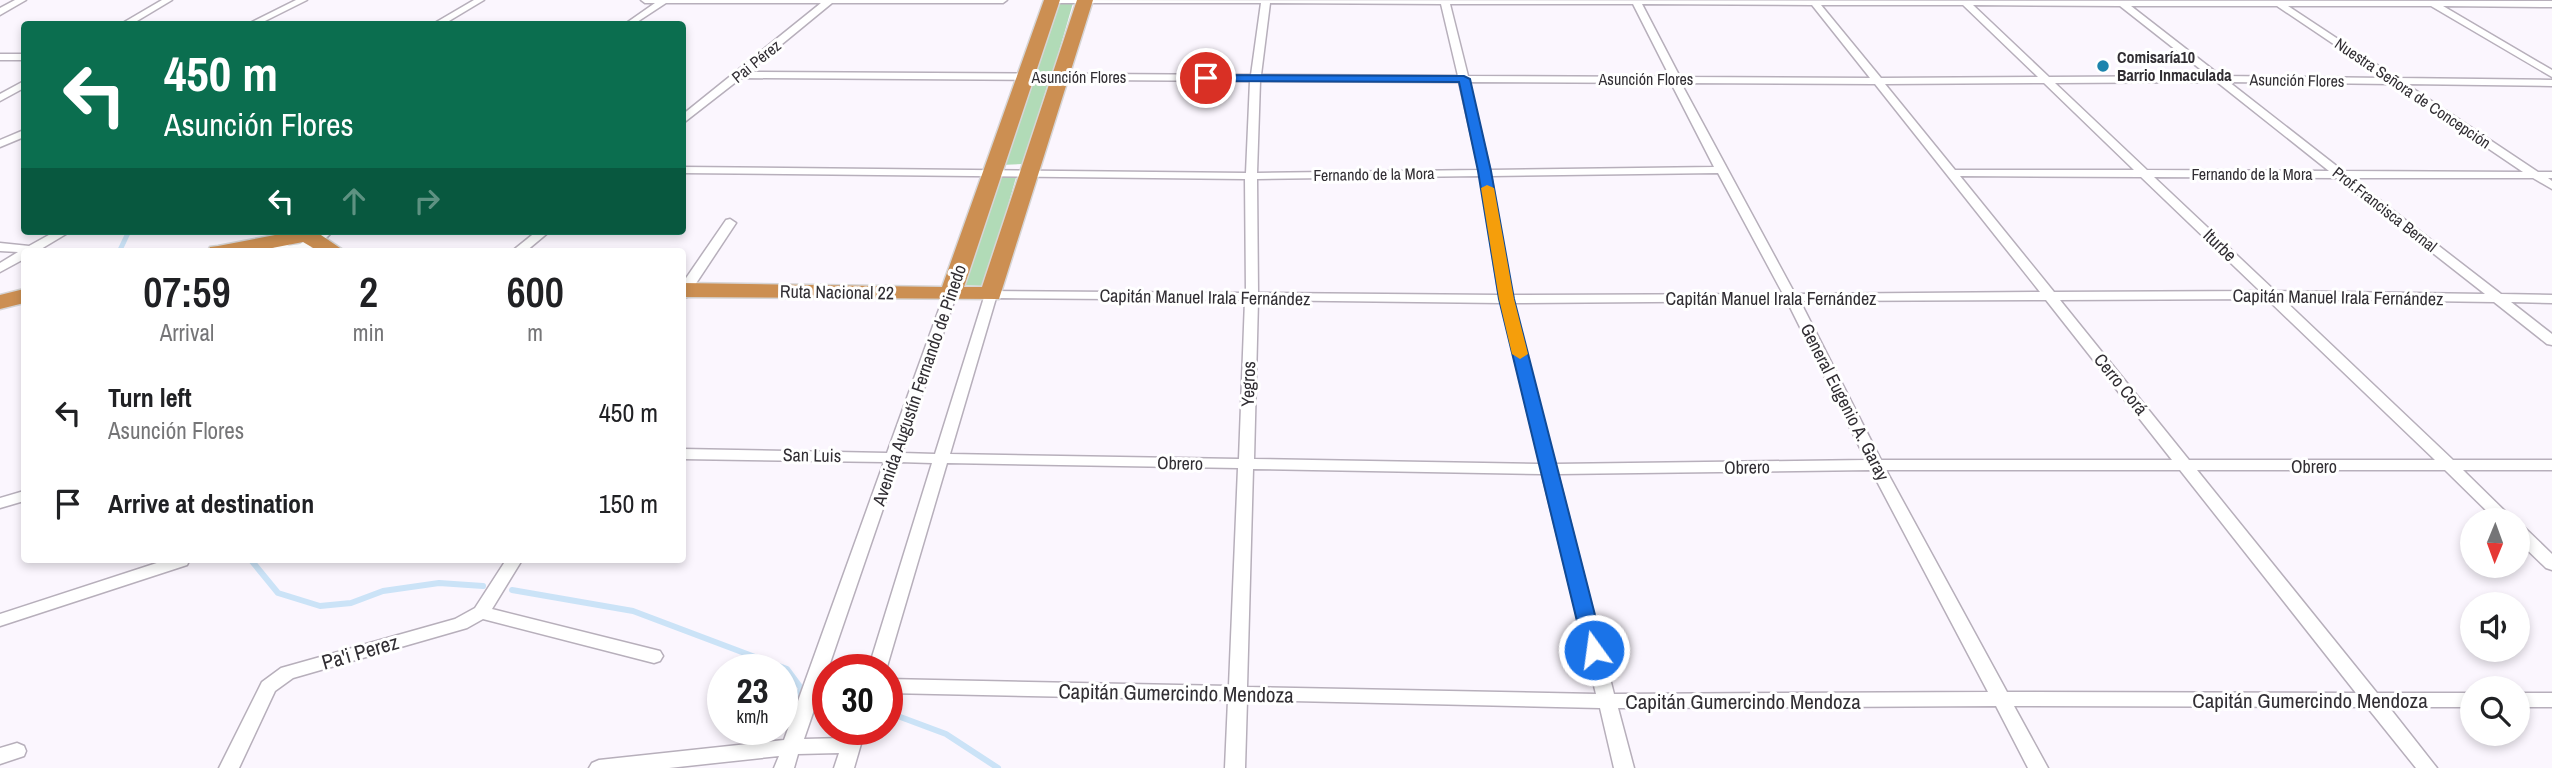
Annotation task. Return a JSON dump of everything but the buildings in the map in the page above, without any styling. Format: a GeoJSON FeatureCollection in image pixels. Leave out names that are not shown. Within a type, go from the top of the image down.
{"type":"FeatureCollection","features":[{"type":"Feature","properties":{"kind":"highway","name":"Avenida Augustín Fernando de Pinedo"},"geometry":{"type":"LineString","coordinates":[[951,293],[990,173],[1054,0]]}},
{"type":"Feature","properties":{"kind":"highway"},"geometry":{"type":"LineString","coordinates":[[991,294],[1058,77],[1085,1]]}},
{"type":"Feature","properties":{"kind":"highway"},"geometry":{"type":"LineString","coordinates":[[252,248],[302,242],[322,248]]}},
{"type":"Feature","properties":{"kind":"highway","name":"Ruta Nacional 22"},"geometry":{"type":"LineString","coordinates":[[686,291],[991,294]]}},
{"type":"Feature","properties":{"kind":"highway"},"geometry":{"type":"LineString","coordinates":[[0,302],[21,297]]}},
{"type":"Feature","properties":{"kind":"highway"},"geometry":{"type":"LineString","coordinates":[[0,311],[21,307]]}},
{"type":"Feature","properties":{"kind":"street"},"geometry":{"type":"LineString","coordinates":[[0,12],[22,0]]}},
{"type":"Feature","properties":{"kind":"street"},"geometry":{"type":"LineString","coordinates":[[131,21],[168,0]]}},
{"type":"Feature","properties":{"kind":"street"},"geometry":{"type":"LineString","coordinates":[[259,21],[303,0]]}},
{"type":"Feature","properties":{"kind":"street"},"geometry":{"type":"LineString","coordinates":[[443,21],[480,0]]}},
{"type":"Feature","properties":{"kind":"street"},"geometry":{"type":"LineString","coordinates":[[645,0],[1003,0]]}},
{"type":"Feature","properties":{"kind":"street"},"geometry":{"type":"LineString","coordinates":[[1054,0],[2552,4]]}},
{"type":"Feature","properties":{"kind":"street"},"geometry":{"type":"LineString","coordinates":[[634,21],[664,1]]}},
{"type":"Feature","properties":{"kind":"street","name":"Pai Pérez"},"geometry":{"type":"LineString","coordinates":[[686,118],[830,1]]}},
{"type":"Feature","properties":{"kind":"street","name":"Yegros"},"geometry":{"type":"LineString","coordinates":[[1235,768],[1252,298],[1251,176],[1255,79],[1266,1]]}},
{"type":"Feature","properties":{"kind":"street","name":"Cerro Corá"},"geometry":{"type":"LineString","coordinates":[[1814,1],[2427,768]]}},
{"type":"Feature","properties":{"kind":"street"},"geometry":{"type":"LineString","coordinates":[[1446,2],[1485,171],[1506,299],[1624,768]]}},
{"type":"Feature","properties":{"kind":"street","name":"General Eugenio A. Garay"},"geometry":{"type":"LineString","coordinates":[[1636,2],[1677,79],[1675,85],[1792,299],[1876,466],[2038,768]]}},
{"type":"Feature","properties":{"kind":"street","name":"Iturbe"},"geometry":{"type":"LineString","coordinates":[[1965,2],[2494,508]]}},
{"type":"Feature","properties":{"kind":"street","name":"Prof.Francisca Bernal"},"geometry":{"type":"LineString","coordinates":[[2121,2],[2552,341]]}},
{"type":"Feature","properties":{"kind":"street"},"geometry":{"type":"LineString","coordinates":[[2429,2],[2552,74]]}},
{"type":"Feature","properties":{"kind":"street","name":"Nuestra Señora de Concepción"},"geometry":{"type":"LineString","coordinates":[[2278,3],[2552,186]]}},
{"type":"Feature","properties":{"kind":"street"},"geometry":{"type":"LineString","coordinates":[[0,57],[21,57]]}},
{"type":"Feature","properties":{"kind":"street","name":"Asunción Flores"},"geometry":{"type":"LineString","coordinates":[[739,75],[1255,79],[2219,79],[2552,83]]}},
{"type":"Feature","properties":{"kind":"street"},"geometry":{"type":"LineString","coordinates":[[0,98],[21,86]]}},
{"type":"Feature","properties":{"kind":"street"},"geometry":{"type":"LineString","coordinates":[[0,145],[21,134]]}},
{"type":"Feature","properties":{"kind":"street","name":"Fernando de la Mora"},"geometry":{"type":"LineString","coordinates":[[686,170],[1251,176],[1720,170]]}},
{"type":"Feature","properties":{"kind":"street","name":"Fernando de la Mora"},"geometry":{"type":"LineString","coordinates":[[1952,173],[2552,174]]}},
{"type":"Feature","properties":{"kind":"street"},"geometry":{"type":"LineString","coordinates":[[686,287],[730,223]]}},
{"type":"Feature","properties":{"kind":"street"},"geometry":{"type":"LineString","coordinates":[[34,248],[58,235]]}},
{"type":"Feature","properties":{"kind":"street"},"geometry":{"type":"LineString","coordinates":[[522,248],[539,235]]}},
{"type":"Feature","properties":{"kind":"street"},"geometry":{"type":"LineString","coordinates":[[0,247],[21,251]]}},
{"type":"Feature","properties":{"kind":"street"},"geometry":{"type":"LineString","coordinates":[[0,268],[21,256]]}},
{"type":"Feature","properties":{"kind":"street","name":"Avenida Augustín Fernando de Pinedo"},"geometry":{"type":"LineString","coordinates":[[831,654],[951,293]]}},
{"type":"Feature","properties":{"kind":"street"},"geometry":{"type":"LineString","coordinates":[[882,654],[991,294]]}},
{"type":"Feature","properties":{"kind":"street","name":"Capitán Manuel Irala Fernández"},"geometry":{"type":"LineString","coordinates":[[991,294],[1506,299],[1792,299],[2049,295],[2552,299]]}},
{"type":"Feature","properties":{"kind":"street","name":"San Luis"},"geometry":{"type":"LineString","coordinates":[[686,454],[942,457]]}},
{"type":"Feature","properties":{"kind":"street","name":"Obrero"},"geometry":{"type":"LineString","coordinates":[[942,457],[1549,469],[2552,466]]}},
{"type":"Feature","properties":{"kind":"street"},"geometry":{"type":"LineString","coordinates":[[0,503],[21,497]]}},
{"type":"Feature","properties":{"kind":"street"},"geometry":{"type":"LineString","coordinates":[[2530,543],[2552,564]]}},
{"type":"Feature","properties":{"kind":"street"},"geometry":{"type":"LineString","coordinates":[[0,620],[174,563]]}},
{"type":"Feature","properties":{"kind":"street"},"geometry":{"type":"LineString","coordinates":[[512,563],[481,612],[654,656]]}},
{"type":"Feature","properties":{"kind":"street","name":"Pa'i Perez"},"geometry":{"type":"LineString","coordinates":[[229,768],[268,687],[287,673],[461,624],[481,612]]}},
{"type":"Feature","properties":{"kind":"street","name":"Capitán Gumercindo Mendoza"},"geometry":{"type":"LineString","coordinates":[[903,686],[1606,702],[2001,699],[2460,700]]}},
{"type":"Feature","properties":{"kind":"street"},"geometry":{"type":"LineString","coordinates":[[2530,700],[2552,700]]}},
{"type":"Feature","properties":{"kind":"street","name":"Avenida Augustín Fernando de Pinedo"},"geometry":{"type":"LineString","coordinates":[[784,768],[812,705]]}},
{"type":"Feature","properties":{"kind":"street"},"geometry":{"type":"LineString","coordinates":[[599,768],[812,744]]}},
{"type":"Feature","properties":{"kind":"street"},"geometry":{"type":"LineString","coordinates":[[844,768],[851,745]]}},
{"type":"Feature","properties":{"kind":"green space"},"geometry":{"type":"Polygon","coordinates":[[[1055,3],[1073,3],[1053,72],[1033,72],[1055,3]]]}},
{"type":"Feature","properties":{"kind":"green space"},"geometry":{"type":"Polygon","coordinates":[[[1049,80],[1023,164],[1001,165],[1029,81],[1049,80]]]}},
{"type":"Feature","properties":{"kind":"green space"},"geometry":{"type":"Polygon","coordinates":[[[995,174],[1017,174],[985,286],[956,285],[995,174]]]}},
{"type":"Feature","properties":{"kind":"waterway"},"geometry":{"type":"LineString","coordinates":[[121,248],[127,235]]}},
{"type":"Feature","properties":{"kind":"waterway"},"geometry":{"type":"LineString","coordinates":[[253,563],[278,593],[320,606],[351,603],[383,591],[439,583],[483,586]]}},
{"type":"Feature","properties":{"kind":"waterway"},"geometry":{"type":"LineString","coordinates":[[512,590],[633,611],[747,654]]}},
{"type":"Feature","properties":{"kind":"waterway"},"geometry":{"type":"LineString","coordinates":[[798,684],[801,688],[798,701]]}},
{"type":"Feature","properties":{"kind":"waterway"},"geometry":{"type":"LineString","coordinates":[[903,718],[946,734],[998,768]]}},
{"type":"Feature","properties":{"kind":"slow traffic"},"geometry":{"type":"LineString","coordinates":[[1487,188],[1506,299],[1520,354]]}},
{"type":"Feature","properties":{"kind":"place","name":"Comisaría10 Barrio Inmaculada"},"geometry":{"type":"Point","coordinates":[2103,66]}},
{"type":"Feature","properties":{"kind":"route"},"geometry":{"type":"LineString","coordinates":[[1206,78],[1464,79],[1485,171],[1506,299],[1594,650]]}}]}
